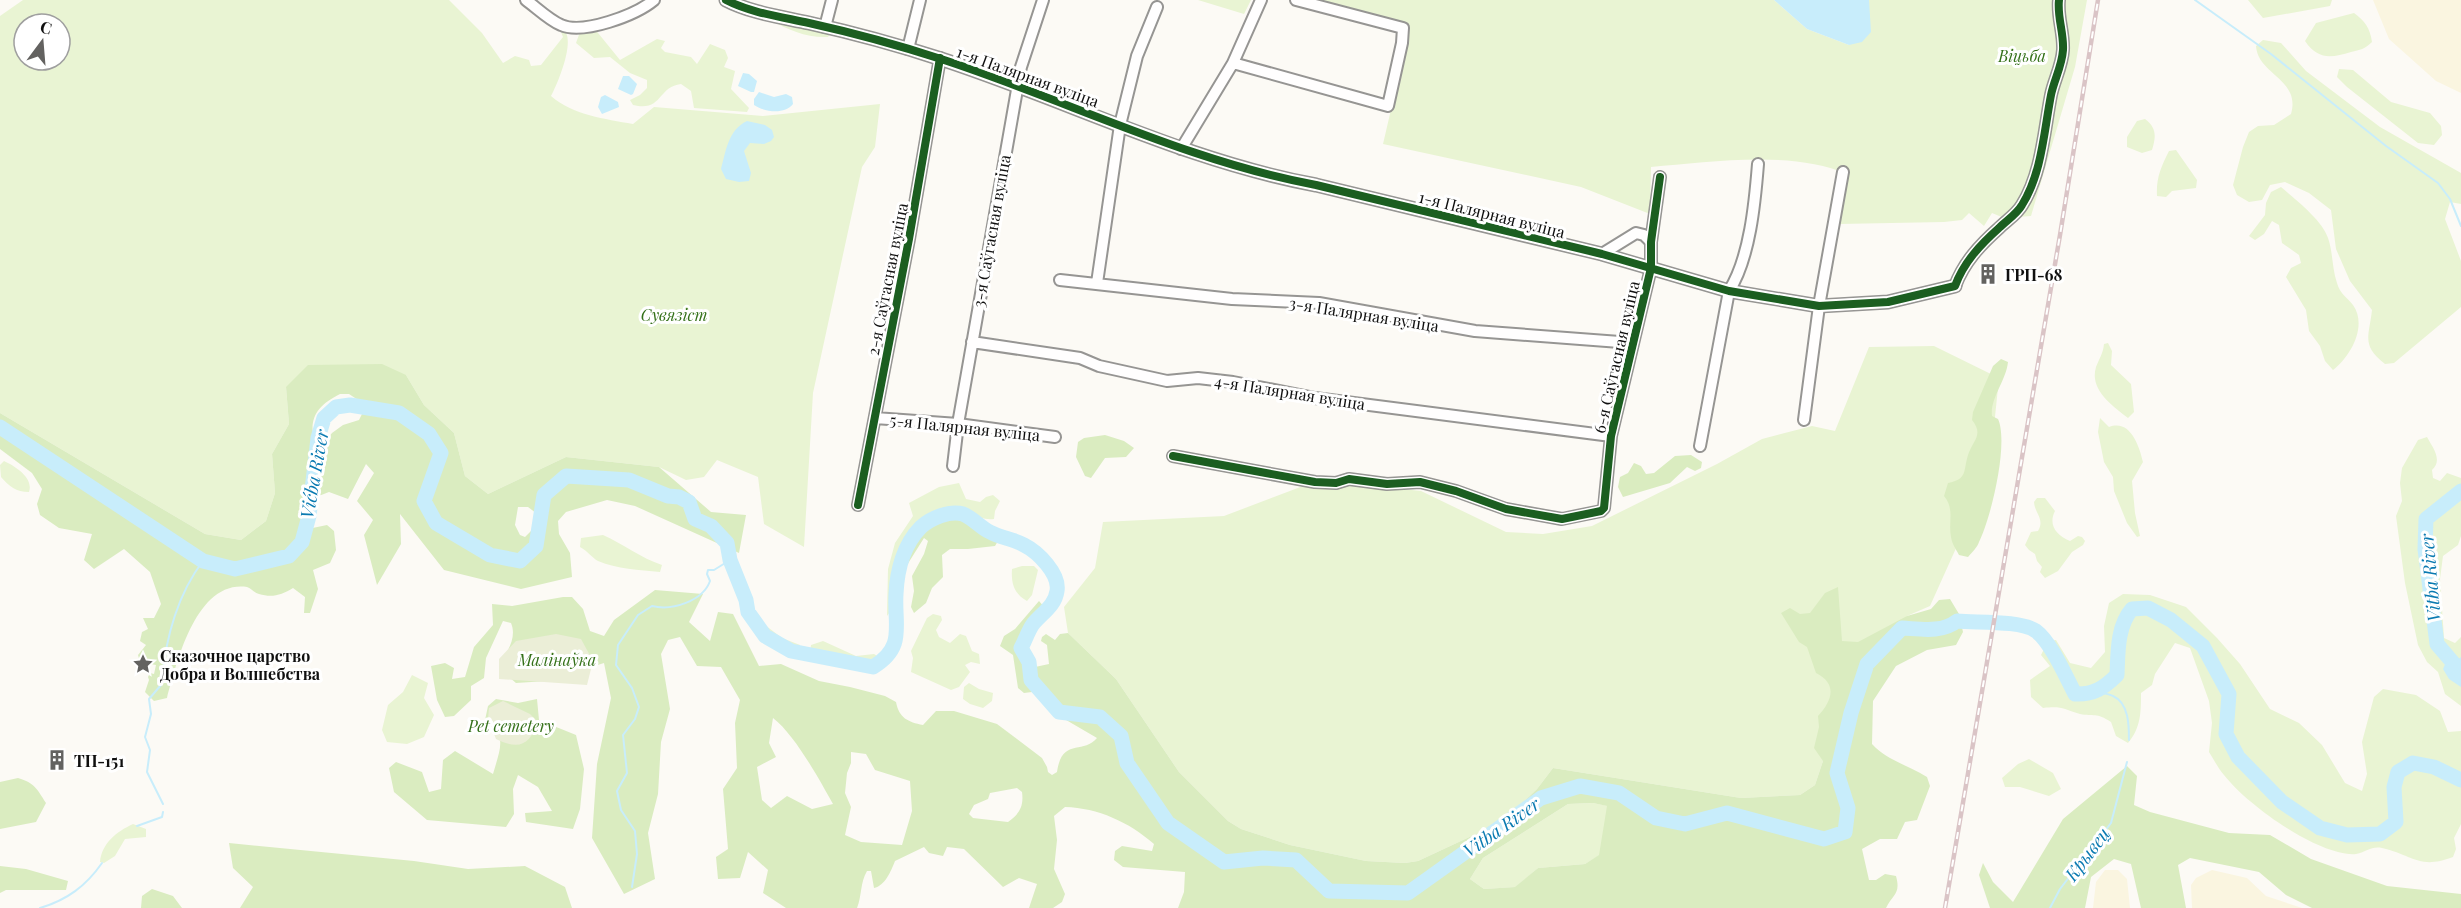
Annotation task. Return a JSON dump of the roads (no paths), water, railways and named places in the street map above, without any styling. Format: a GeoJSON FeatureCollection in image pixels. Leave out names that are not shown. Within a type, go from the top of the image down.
{"type":"FeatureCollection","features":[{"type":"Feature","properties":{"kind":"street"},"geometry":{"type":"LineString","coordinates":[[526,0],[560,25],[575,30],[642,10],[654,0]]}},
{"type":"Feature","properties":{"kind":"street","name":"1-я Палярная вуліца"},"geometry":{"type":"LineString","coordinates":[[726,0],[748,4],[940,58],[1018,84],[1181,149],[1269,176],[1316,185],[1602,254],[1729,291],[1819,306],[1888,302],[1955,286],[1967,261],[1987,238],[2020,208],[2030,190],[2063,53],[2063,40],[2057,13],[2059,0]]}},
{"type":"Feature","properties":{"kind":"street"},"geometry":{"type":"LineString","coordinates":[[825,27],[832,0]]}},
{"type":"Feature","properties":{"kind":"street"},"geometry":{"type":"LineString","coordinates":[[908,49],[920,0]]}},
{"type":"Feature","properties":{"kind":"street","name":"3-я Саўгасная вуліца"},"geometry":{"type":"LineString","coordinates":[[953,466],[958,423],[1021,67],[1043,0]]}},
{"type":"Feature","properties":{"kind":"street"},"geometry":{"type":"LineString","coordinates":[[1181,149],[1233,63],[1261,0]]}},
{"type":"Feature","properties":{"kind":"street"},"geometry":{"type":"LineString","coordinates":[[1233,63],[1388,106],[1402,43],[1403,27],[1296,0]]}},
{"type":"Feature","properties":{"kind":"street"},"geometry":{"type":"LineString","coordinates":[[1097,283],[1120,125],[1137,56],[1157,7]]}},
{"type":"Feature","properties":{"kind":"street","name":"2-я Саўгасная вуліца"},"geometry":{"type":"LineString","coordinates":[[858,505],[940,58]]}},
{"type":"Feature","properties":{"kind":"street"},"geometry":{"type":"LineString","coordinates":[[1700,446],[1729,291],[1737,278],[1754,212],[1758,164]]}},
{"type":"Feature","properties":{"kind":"street"},"geometry":{"type":"LineString","coordinates":[[1804,420],[1819,306],[1843,172]]}},
{"type":"Feature","properties":{"kind":"street","name":"6-я Саўгасная вуліца"},"geometry":{"type":"LineString","coordinates":[[1173,456],[1315,482],[1336,483],[1349,479],[1387,484],[1420,482],[1456,491],[1506,509],[1562,519],[1594,514],[1604,508],[1611,436],[1651,268],[1651,242],[1660,177]]}},
{"type":"Feature","properties":{"kind":"street"},"geometry":{"type":"LineString","coordinates":[[1602,254],[1636,233],[1644,235],[1651,242]]}},
{"type":"Feature","properties":{"kind":"street","name":"3-я Палярная вуліца"},"geometry":{"type":"LineString","coordinates":[[1060,280],[1220,298],[1319,303],[1475,331],[1633,343]]}},
{"type":"Feature","properties":{"kind":"street","name":"4-я Палярная вуліца"},"geometry":{"type":"LineString","coordinates":[[972,342],[1080,358],[1099,366],[1167,381],[1198,378],[1233,382],[1315,398],[1611,436]]}},
{"type":"Feature","properties":{"kind":"street","name":"5-я Палярная вуліца"},"geometry":{"type":"LineString","coordinates":[[875,418],[958,423],[1055,437]]}},
{"type":"Feature","properties":{"kind":"water"},"geometry":{"type":"Polygon","coordinates":[[[1774,0],[1869,0],[1871,32],[1862,42],[1849,45],[1807,29],[1774,0]]]}},
{"type":"Feature","properties":{"kind":"water"},"geometry":{"type":"Polygon","coordinates":[[[743,73],[749,74],[757,81],[754,92],[738,86],[743,73]]]}},
{"type":"Feature","properties":{"kind":"water"},"geometry":{"type":"Polygon","coordinates":[[[623,76],[629,76],[637,84],[631,95],[618,89],[623,76]]]}},
{"type":"Feature","properties":{"kind":"water"},"geometry":{"type":"Polygon","coordinates":[[[759,92],[774,97],[786,94],[792,97],[793,104],[780,111],[763,109],[754,105],[754,99],[759,92]]]}},
{"type":"Feature","properties":{"kind":"water"},"geometry":{"type":"Polygon","coordinates":[[[605,95],[618,102],[619,107],[602,114],[598,107],[601,97],[605,95]]]}},
{"type":"Feature","properties":{"kind":"water"},"geometry":{"type":"Polygon","coordinates":[[[747,121],[765,125],[772,130],[774,137],[764,144],[750,143],[744,151],[751,173],[749,181],[739,182],[726,179],[721,169],[729,142],[736,130],[747,121]]]}},
{"type":"Feature","properties":{"kind":"water"},"geometry":{"type":"Polygon","coordinates":[[[2461,657],[2461,687],[2449,679],[2443,669],[2446,662],[2453,664],[2461,657]]]}},
{"type":"Feature","properties":{"kind":"waterway"},"geometry":{"type":"LineString","coordinates":[[2195,0],[2271,54],[2386,146],[2438,183],[2450,199],[2461,226]]}},
{"type":"Feature","properties":{"kind":"waterway","name":"Vitba River"},"geometry":{"type":"LineString","coordinates":[[0,427],[203,561],[235,569],[289,556],[302,542],[309,516],[318,438],[324,418],[336,407],[350,405],[399,413],[429,434],[441,453],[424,501],[436,523],[490,555],[520,561],[536,546],[544,495],[566,476],[629,480],[689,502],[695,519],[711,526],[727,543],[730,560],[746,600],[748,612],[765,636],[791,651],[873,667],[890,652],[894,644],[898,576],[910,541],[921,527],[935,518],[952,513],[963,514],[990,532],[1030,548],[1052,571],[1057,584],[1054,601],[1033,624],[1021,648],[1029,662],[1031,680],[1059,712],[1100,717],[1121,736],[1127,763],[1168,823],[1224,862],[1263,858],[1296,860],[1329,891],[1408,893],[1541,798],[1580,786],[1619,793],[1656,818],[1685,824],[1727,813],[1824,839],[1845,832],[1848,808],[1837,773],[1851,713],[1867,664],[1902,628],[1938,629],[1957,621],[2020,625],[2036,631],[2053,651],[2075,694],[2081,694],[2098,690],[2117,675],[2118,649],[2123,623],[2132,609],[2148,608],[2171,620],[2203,646],[2229,694],[2226,734],[2238,757],[2282,802],[2320,828],[2347,835],[2380,834],[2396,822],[2394,787],[2398,772],[2413,763],[2434,767],[2461,780]]}},
{"type":"Feature","properties":{"kind":"waterway","name":"Vitba River"},"geometry":{"type":"LineString","coordinates":[[2461,491],[2426,519],[2425,549],[2437,644],[2461,672]]}},
{"type":"Feature","properties":{"kind":"waterway"},"geometry":{"type":"LineString","coordinates":[[632,887],[637,854],[635,831],[621,810],[617,791],[627,773],[623,735],[635,719],[639,707],[632,688],[616,665],[618,645],[638,615],[652,606],[677,606],[694,599],[701,594],[710,581],[708,570],[714,570],[730,560]]}},
{"type":"Feature","properties":{"kind":"waterway"},"geometry":{"type":"LineString","coordinates":[[161,677],[163,677],[170,631],[180,601],[194,573],[203,561]]}},
{"type":"Feature","properties":{"kind":"waterway"},"geometry":{"type":"LineString","coordinates":[[163,677],[161,685],[149,699],[151,714],[145,737],[150,750],[147,772],[163,804]]}},
{"type":"Feature","properties":{"kind":"waterway","name":"Крывец"},"geometry":{"type":"LineString","coordinates":[[2094,692],[2111,695],[2122,704],[2127,715],[2129,740]]}},
{"type":"Feature","properties":{"kind":"waterway","name":"Крывец"},"geometry":{"type":"LineString","coordinates":[[2050,908],[2060,889],[2111,823],[2127,762]]}},
{"type":"Feature","properties":{"kind":"waterway"},"geometry":{"type":"LineString","coordinates":[[137,826],[162,817],[163,812]]}},
{"type":"Feature","properties":{"kind":"waterway"},"geometry":{"type":"LineString","coordinates":[[40,908],[59,901],[75,891],[102,863]]}},
{"type":"Feature","properties":{"kind":"railway"},"geometry":{"type":"LineString","coordinates":[[1945,908],[2098,0]]}},
{"type":"Feature","properties":{"kind":"place","name":"ГРП-68"},"geometry":{"type":"Point","coordinates":[1988,274]}},
{"type":"Feature","properties":{"kind":"place","name":"Сказочное царство Добра и Волшебства"},"geometry":{"type":"Point","coordinates":[143,664]}},
{"type":"Feature","properties":{"kind":"place","name":"ТП-151"},"geometry":{"type":"Point","coordinates":[57,760]}},
{"type":"Feature","properties":{"kind":"park label","name":"Віцьба"},"geometry":{"type":"Point","coordinates":[2022,55]}},
{"type":"Feature","properties":{"kind":"park label","name":"Сувязіст"},"geometry":{"type":"Point","coordinates":[674,314]}},
{"type":"Feature","properties":{"kind":"park label","name":"Малінаўка"},"geometry":{"type":"Point","coordinates":[557,659]}},
{"type":"Feature","properties":{"kind":"park label","name":"Pet cemetery"},"geometry":{"type":"Point","coordinates":[511,725]}},
{"type":"Feature","properties":{"kind":"water label","name":"Vićba River"},"geometry":{"type":"Point","coordinates":[314,474]}}]}
